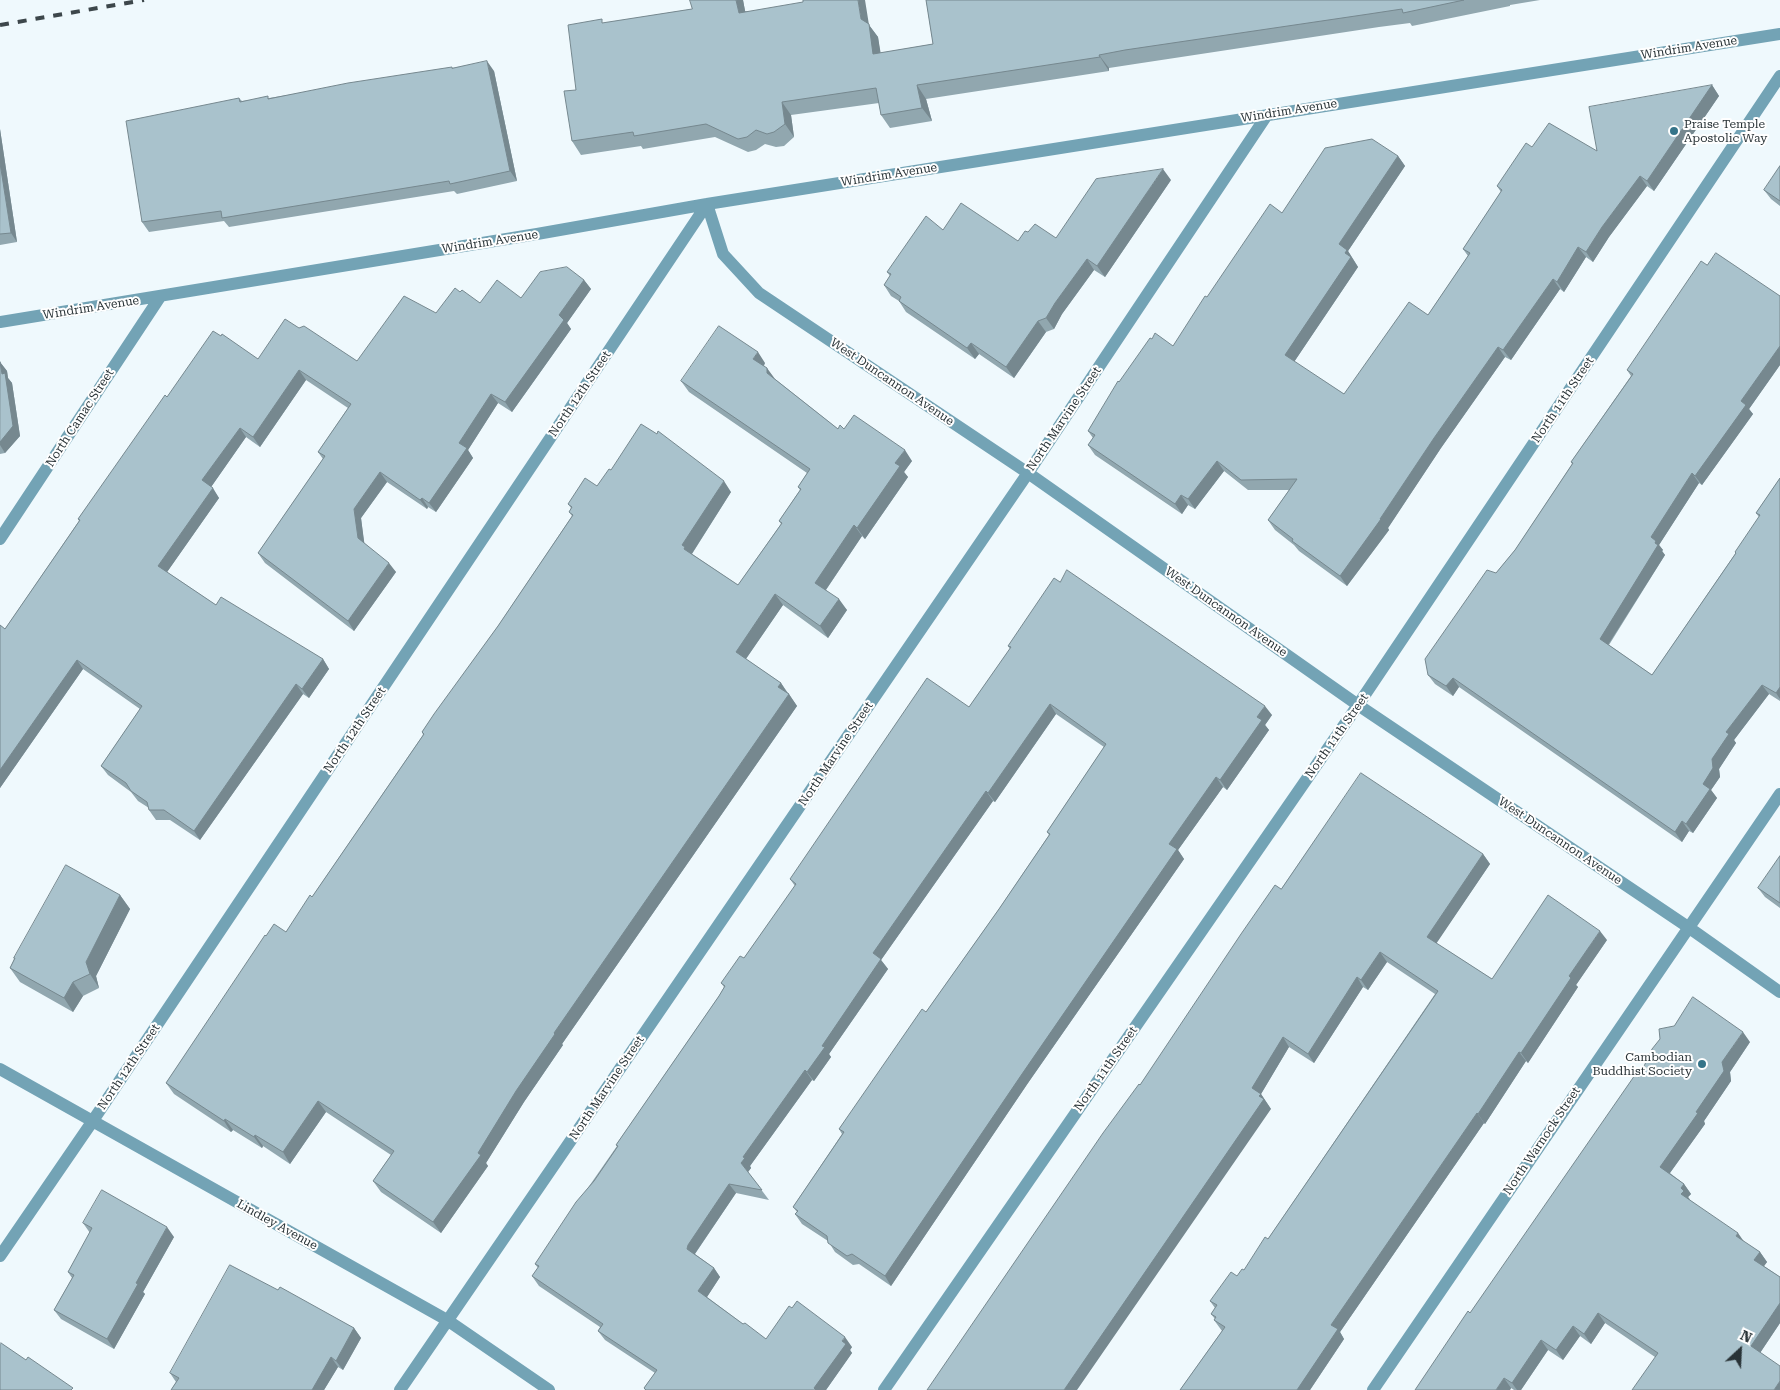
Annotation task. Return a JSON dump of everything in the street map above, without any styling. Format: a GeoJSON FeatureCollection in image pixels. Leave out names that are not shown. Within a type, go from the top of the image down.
{"type":"FeatureCollection","features":[{"type":"Feature","properties":{"kind":"street","name":"Windrim Avenue"},"geometry":{"type":"LineString","coordinates":[[0,322],[160,297],[707,204],[1780,34]]}},
{"type":"Feature","properties":{"kind":"street","name":"North 11th Street"},"geometry":{"type":"LineString","coordinates":[[884,1390],[1358,705],[1780,76]]}},
{"type":"Feature","properties":{"kind":"street","name":"North Marvine Street"},"geometry":{"type":"LineString","coordinates":[[400,1390],[1028,474],[1267,114]]}},
{"type":"Feature","properties":{"kind":"street","name":"West Duncannon Avenue"},"geometry":{"type":"LineString","coordinates":[[707,204],[723,254],[759,293],[1028,474],[1358,705],[1688,927],[1780,992]]}},
{"type":"Feature","properties":{"kind":"street","name":"North 12th Street"},"geometry":{"type":"LineString","coordinates":[[0,1256],[92,1122],[707,204]]}},
{"type":"Feature","properties":{"kind":"street","name":"North Camac Street"},"geometry":{"type":"LineString","coordinates":[[0,539],[160,297]]}},
{"type":"Feature","properties":{"kind":"street","name":"North Warnock Street"},"geometry":{"type":"LineString","coordinates":[[1372,1390],[1780,794]]}},
{"type":"Feature","properties":{"kind":"street","name":"Lindley Avenue"},"geometry":{"type":"LineString","coordinates":[[0,1069],[447,1320],[550,1390]]}},
{"type":"Feature","properties":{"kind":"building"},"geometry":{"type":"Polygon","coordinates":[[[690,0],[736,0],[739,13],[803,2],[803,0],[858,0],[861,19],[869,24],[873,54],[933,44],[926,0],[1464,0],[1403,13],[1402,9],[1125,50],[1099,55],[1100,57],[917,85],[922,108],[881,115],[876,88],[782,102],[785,124],[774,132],[767,134],[756,130],[747,137],[738,139],[706,124],[634,136],[633,132],[572,141],[564,91],[576,90],[568,25],[602,19],[602,23],[692,9],[690,0]]]}},
{"type":"Feature","properties":{"kind":"building"},"geometry":{"type":"Polygon","coordinates":[[[487,61],[510,171],[450,184],[449,181],[222,218],[221,211],[142,222],[126,121],[239,98],[240,102],[268,96],[268,99],[348,83],[487,61]]]}},
{"type":"Feature","properties":{"kind":"building"},"geometry":{"type":"Polygon","coordinates":[[[1712,85],[1647,181],[1640,176],[1586,252],[1578,247],[1557,282],[1553,279],[1503,350],[1498,347],[1340,576],[1292,541],[1293,539],[1268,520],[1297,479],[1241,480],[1217,461],[1188,499],[1181,495],[1175,504],[1088,445],[1095,435],[1088,431],[1118,381],[1150,338],[1152,339],[1155,333],[1173,346],[1205,296],[1207,297],[1270,204],[1282,213],[1325,148],[1372,139],[1398,156],[1339,244],[1347,250],[1345,253],[1351,257],[1285,355],[1344,394],[1409,302],[1428,315],[1470,253],[1463,249],[1502,190],[1497,186],[1526,143],[1532,147],[1549,123],[1597,151],[1589,107],[1712,85]]]}},
{"type":"Feature","properties":{"kind":"building"},"geometry":{"type":"Polygon","coordinates":[[[0,163],[11,233],[0,234],[0,163]]]}},
{"type":"Feature","properties":{"kind":"building"},"geometry":{"type":"Polygon","coordinates":[[[1780,166],[1780,201],[1764,190],[1780,166]]]}},
{"type":"Feature","properties":{"kind":"building"},"geometry":{"type":"Polygon","coordinates":[[[1163,169],[1097,266],[1087,259],[1046,318],[1038,321],[1006,367],[971,343],[967,348],[899,301],[901,297],[884,285],[891,274],[887,272],[926,216],[943,230],[961,203],[1018,241],[1025,231],[1028,232],[1035,224],[1056,238],[1096,179],[1163,169]]]}},
{"type":"Feature","properties":{"kind":"building"},"geometry":{"type":"Polygon","coordinates":[[[1716,253],[1780,296],[1780,346],[1741,401],[1746,405],[1695,476],[1692,473],[1651,537],[1658,545],[1600,639],[1652,675],[1736,553],[1760,515],[1756,513],[1780,478],[1780,687],[1776,693],[1762,685],[1726,732],[1729,734],[1712,759],[1713,768],[1703,784],[1710,789],[1686,824],[1682,821],[1675,832],[1453,678],[1446,686],[1428,675],[1425,659],[1487,570],[1496,573],[1515,550],[1573,463],[1571,462],[1633,374],[1627,370],[1701,261],[1707,265],[1716,253]]]}},
{"type":"Feature","properties":{"kind":"building"},"geometry":{"type":"Polygon","coordinates":[[[567,267],[584,280],[559,315],[564,320],[505,402],[491,394],[459,443],[467,448],[429,503],[422,498],[420,500],[380,472],[354,509],[358,538],[389,563],[348,621],[258,553],[325,456],[318,452],[351,404],[299,370],[253,437],[240,428],[202,480],[213,488],[158,566],[216,605],[221,597],[323,659],[302,689],[296,684],[194,831],[164,810],[149,810],[147,802],[131,791],[126,783],[101,766],[142,706],[77,660],[0,770],[0,625],[5,629],[80,520],[78,519],[165,395],[167,397],[213,331],[221,336],[222,334],[258,359],[285,319],[299,328],[304,326],[357,361],[404,296],[436,313],[455,288],[460,292],[462,290],[480,303],[497,280],[521,298],[540,272],[567,267]]]}},
{"type":"Feature","properties":{"kind":"building"},"geometry":{"type":"Polygon","coordinates":[[[719,326],[758,352],[753,359],[767,368],[767,373],[838,429],[840,425],[844,429],[854,415],[905,450],[895,463],[900,466],[857,528],[854,525],[815,583],[839,599],[820,626],[775,594],[736,652],[781,683],[778,687],[789,694],[554,1033],[478,1153],[481,1155],[433,1222],[373,1181],[394,1151],[318,1101],[283,1152],[225,1119],[224,1121],[166,1083],[265,935],[274,924],[286,932],[310,895],[312,897],[424,734],[422,732],[434,714],[498,626],[573,515],[569,512],[572,507],[568,504],[585,478],[597,486],[609,469],[611,470],[641,424],[657,434],[658,431],[724,481],[682,545],[685,547],[684,549],[738,585],[782,523],[779,521],[801,489],[798,487],[810,469],[681,381],[719,326]]]}},
{"type":"Feature","properties":{"kind":"building"},"geometry":{"type":"Polygon","coordinates":[[[0,362],[2,374],[5,373],[13,426],[0,442],[0,362]]]}},
{"type":"Feature","properties":{"kind":"building"},"geometry":{"type":"Polygon","coordinates":[[[1067,570],[1265,706],[1257,717],[1262,720],[1220,780],[1216,777],[1169,844],[1177,849],[885,1276],[852,1254],[847,1256],[828,1243],[827,1236],[795,1214],[798,1211],[793,1207],[844,1132],[839,1129],[922,1009],[926,1012],[999,909],[1050,834],[1047,832],[1106,744],[1050,704],[988,793],[986,791],[873,953],[881,959],[822,1046],[825,1047],[807,1072],[805,1070],[743,1157],[745,1158],[741,1163],[762,1190],[729,1184],[688,1245],[687,1249],[714,1268],[698,1291],[766,1339],[789,1306],[792,1308],[797,1301],[845,1337],[842,1341],[846,1344],[814,1388],[816,1390],[646,1390],[644,1388],[657,1370],[598,1331],[603,1324],[532,1276],[539,1266],[535,1264],[576,1202],[594,1181],[618,1146],[616,1145],[719,996],[725,986],[721,983],[740,956],[744,958],[796,884],[790,879],[927,678],[969,707],[1011,647],[1008,646],[1054,578],[1060,582],[1067,570]]]}},
{"type":"Feature","properties":{"kind":"building"},"geometry":{"type":"Polygon","coordinates":[[[1361,773],[1483,854],[1427,937],[1492,979],[1548,895],[1600,931],[1569,976],[1571,978],[1521,1053],[1519,1052],[1331,1325],[1338,1329],[1297,1390],[1180,1390],[1225,1327],[1214,1320],[1216,1317],[1211,1314],[1217,1305],[1210,1301],[1231,1272],[1237,1276],[1242,1269],[1244,1270],[1265,1237],[1268,1239],[1438,991],[1380,952],[1361,980],[1357,977],[1308,1054],[1283,1037],[1252,1088],[1261,1094],[1259,1096],[1264,1099],[1064,1390],[927,1390],[1103,1133],[1140,1085],[1275,885],[1281,889],[1361,773]]]}},
{"type":"Feature","properties":{"kind":"building"},"geometry":{"type":"Polygon","coordinates":[[[1780,856],[1780,903],[1758,888],[1780,856]]]}},
{"type":"Feature","properties":{"kind":"building"},"geometry":{"type":"Polygon","coordinates":[[[66,865],[120,895],[86,962],[90,974],[73,982],[64,998],[10,968],[66,865]]]}},
{"type":"Feature","properties":{"kind":"building"},"geometry":{"type":"Polygon","coordinates":[[[1693,997],[1743,1032],[1722,1062],[1724,1071],[1696,1112],[1698,1113],[1660,1167],[1684,1184],[1681,1188],[1684,1191],[1681,1194],[1738,1233],[1736,1236],[1760,1252],[1754,1260],[1780,1277],[1780,1303],[1751,1346],[1780,1366],[1780,1381],[1774,1390],[1632,1390],[1658,1353],[1598,1313],[1584,1334],[1573,1326],[1556,1350],[1541,1340],[1512,1383],[1504,1378],[1496,1390],[1415,1390],[1468,1311],[1470,1313],[1635,1075],[1639,1077],[1652,1049],[1660,1039],[1659,1029],[1674,1026],[1693,997]]]}},
{"type":"Feature","properties":{"kind":"building"},"geometry":{"type":"Polygon","coordinates":[[[102,1190],[167,1227],[107,1339],[54,1310],[74,1275],[68,1272],[92,1228],[83,1223],[102,1190]]]}},
{"type":"Feature","properties":{"kind":"building"},"geometry":{"type":"Polygon","coordinates":[[[230,1265],[278,1290],[280,1287],[354,1328],[336,1361],[331,1357],[312,1390],[171,1390],[179,1378],[170,1373],[230,1265]]]}},
{"type":"Feature","properties":{"kind":"building"},"geometry":{"type":"Polygon","coordinates":[[[1,1343],[26,1360],[28,1357],[73,1388],[71,1390],[0,1390],[1,1343]]]}},
{"type":"Feature","properties":{"kind":"railway"},"geometry":{"type":"LineString","coordinates":[[0,25],[144,0]]}},
{"type":"Feature","properties":{"kind":"place","name":"Praise Temple Apostolic Way"},"geometry":{"type":"Point","coordinates":[1674,131]}},
{"type":"Feature","properties":{"kind":"place","name":"Cambodian Buddhist Society"},"geometry":{"type":"Point","coordinates":[1702,1064]}}]}
